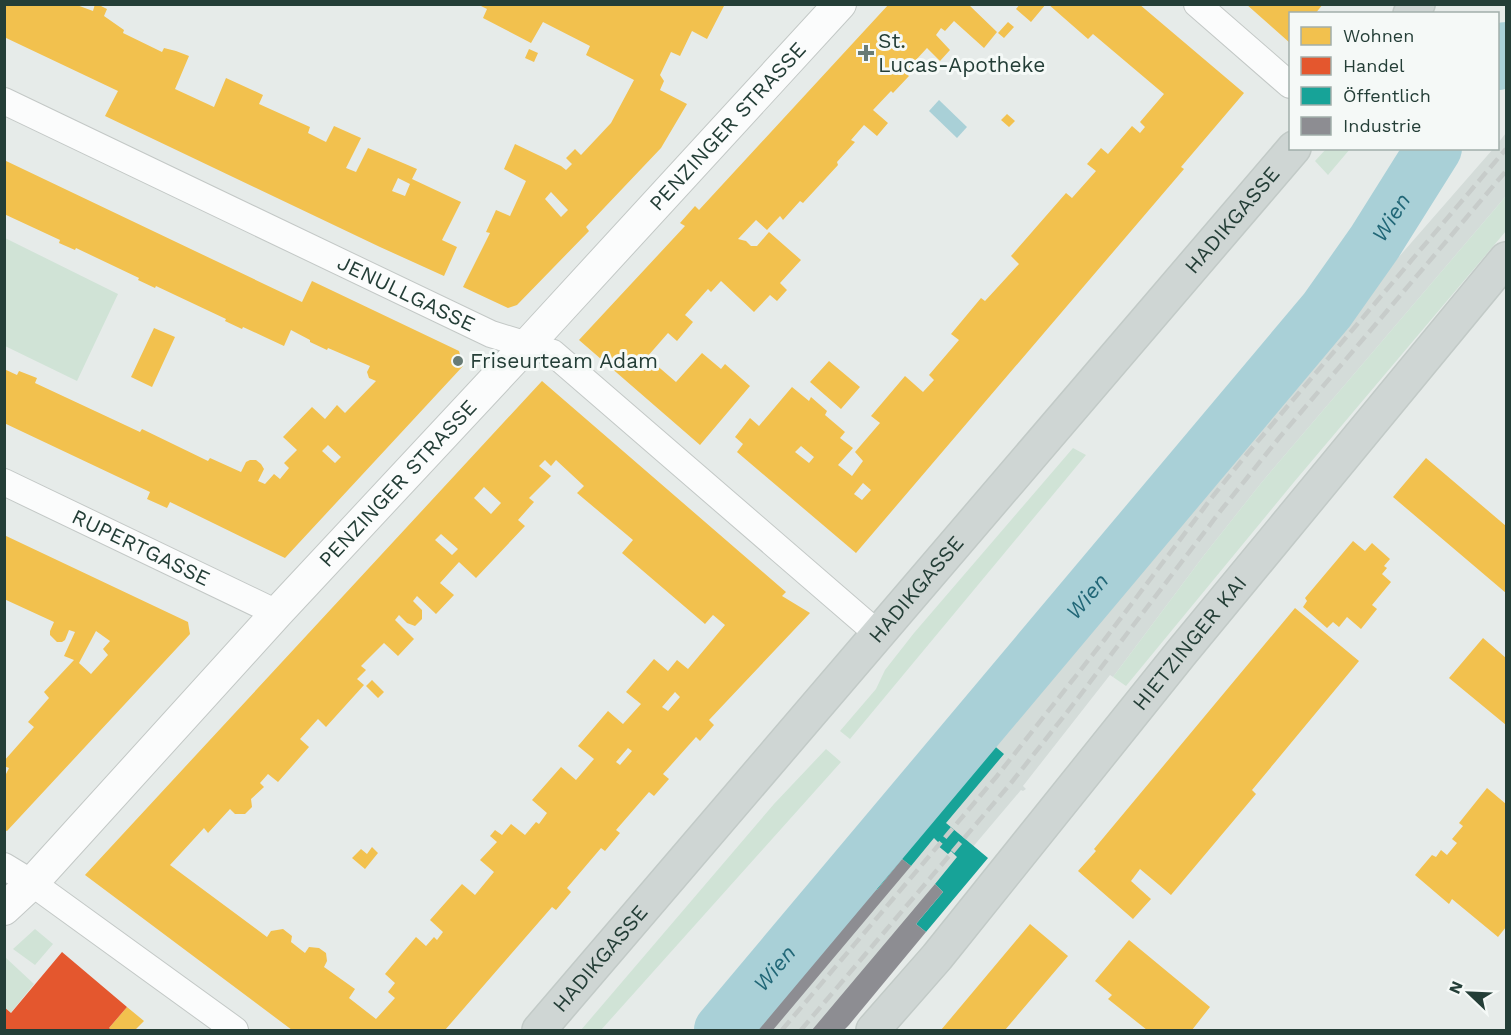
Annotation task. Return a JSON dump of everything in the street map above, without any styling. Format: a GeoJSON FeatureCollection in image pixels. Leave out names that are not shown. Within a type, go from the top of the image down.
{"type":"FeatureCollection","features":[{"type":"Feature","properties":{"kind":"main road","name":"HADIKGASSE"},"geometry":{"type":"LineString","coordinates":[[539,1030],[1292,150]]}},
{"type":"Feature","properties":{"kind":"main road","name":"HIETZINGER KAI"},"geometry":{"type":"LineString","coordinates":[[873,1030],[937,957],[1181,653],[1506,259]]}},
{"type":"Feature","properties":{"kind":"street","name":"PENZINGER STRASSE"},"geometry":{"type":"LineString","coordinates":[[4,909],[32,883],[277,613],[840,4]]}},
{"type":"Feature","properties":{"kind":"street"},"geometry":{"type":"LineString","coordinates":[[1197,4],[1289,85]]}},
{"type":"Feature","properties":{"kind":"street","name":"JENULLGASSE"},"geometry":{"type":"LineString","coordinates":[[4,101],[491,334],[554,353],[878,634]]}},
{"type":"Feature","properties":{"kind":"street","name":"RUPERTGASSE"},"geometry":{"type":"LineString","coordinates":[[4,482],[277,613]]}},
{"type":"Feature","properties":{"kind":"street"},"geometry":{"type":"LineString","coordinates":[[4,866],[32,883],[234,1030]]}},
{"type":"Feature","properties":{"kind":"shaded area"},"geometry":{"type":"Polygon","coordinates":[[[1506,133],[1506,196],[1262,482],[1113,677],[1110,675],[1023,786],[1026,789],[1021,790],[818,1030],[743,1030],[1295,376],[1492,150],[1499,150],[1499,142],[1506,133]]]}},
{"type":"Feature","properties":{"kind":"green space"},"geometry":{"type":"Polygon","coordinates":[[[1325,150],[1349,150],[1328,175],[1315,161],[1325,150]]]}},
{"type":"Feature","properties":{"kind":"green space"},"geometry":{"type":"Polygon","coordinates":[[[1506,196],[1506,231],[1294,482],[1126,686],[1113,677],[1262,482],[1506,196]]]}},
{"type":"Feature","properties":{"kind":"green space"},"geometry":{"type":"Polygon","coordinates":[[[5,238],[118,294],[77,381],[5,346],[5,238]]]}},
{"type":"Feature","properties":{"kind":"green space"},"geometry":{"type":"Polygon","coordinates":[[[1073,448],[1086,455],[850,739],[840,731],[876,689],[885,670],[1073,448]]]}},
{"type":"Feature","properties":{"kind":"green space"},"geometry":{"type":"Polygon","coordinates":[[[826,749],[841,762],[601,1030],[581,1030],[774,804],[826,749]]]}},
{"type":"Feature","properties":{"kind":"green space"},"geometry":{"type":"Polygon","coordinates":[[[35,929],[53,944],[35,965],[13,949],[35,929]]]}},
{"type":"Feature","properties":{"kind":"green space"},"geometry":{"type":"Polygon","coordinates":[[[4,958],[34,984],[5,1020],[4,958]]]}},
{"type":"Feature","properties":{"kind":"water"},"geometry":{"type":"Polygon","coordinates":[[[939,100],[967,127],[957,138],[929,111],[939,100]]]}},
{"type":"Feature","properties":{"kind":"building: Wohnen"},"geometry":{"type":"Polygon","coordinates":[[[4,4],[74,4],[93,11],[97,4],[107,9],[104,16],[124,30],[123,33],[162,52],[164,48],[189,56],[175,89],[214,107],[226,78],[263,95],[259,104],[310,127],[308,133],[326,142],[334,126],[361,138],[346,168],[356,172],[368,148],[417,169],[412,179],[461,202],[442,240],[457,247],[444,276],[105,116],[118,91],[4,37],[4,4]],[[398,178],[392,191],[405,196],[410,184],[398,178]]]}},
{"type":"Feature","properties":{"kind":"building: Wohnen"},"geometry":{"type":"Polygon","coordinates":[[[477,4],[725,4],[707,39],[692,31],[680,56],[671,52],[660,75],[664,81],[660,90],[687,104],[661,148],[586,227],[589,231],[517,305],[508,308],[463,287],[490,233],[486,232],[496,210],[510,216],[526,181],[504,169],[515,144],[566,170],[572,164],[566,158],[575,149],[581,155],[611,123],[634,80],[586,55],[590,46],[543,22],[531,43],[483,18],[487,9],[477,4]],[[551,192],[545,199],[561,217],[568,210],[551,192]]]}},
{"type":"Feature","properties":{"kind":"building: Wohnen"},"geometry":{"type":"Polygon","coordinates":[[[889,4],[968,4],[997,32],[984,48],[954,21],[945,31],[941,28],[936,35],[950,50],[940,61],[927,48],[906,74],[909,76],[873,110],[888,123],[877,136],[864,125],[851,140],[855,142],[837,162],[838,165],[803,203],[800,201],[783,220],[780,216],[767,230],[756,220],[738,239],[746,241],[751,246],[757,246],[769,232],[801,260],[780,283],[787,290],[777,301],[770,295],[754,312],[721,281],[711,292],[708,289],[685,315],[693,322],[677,341],[668,333],[647,357],[676,382],[702,353],[721,369],[725,364],[750,386],[700,445],[579,340],[685,226],[680,223],[695,206],[699,210],[889,4]]]}},
{"type":"Feature","properties":{"kind":"building: Wohnen"},"geometry":{"type":"Polygon","coordinates":[[[1020,4],[1046,4],[1031,22],[1016,9],[1020,4]]]}},
{"type":"Feature","properties":{"kind":"building: Wohnen"},"geometry":{"type":"Polygon","coordinates":[[[1048,4],[1139,4],[1244,93],[1181,167],[1184,169],[856,553],[737,452],[743,444],[735,437],[750,418],[759,426],[792,387],[809,401],[811,397],[827,411],[825,415],[845,432],[840,438],[853,448],[838,465],[852,476],[863,461],[855,452],[880,423],[871,416],[905,376],[923,392],[934,380],[929,375],[959,340],[951,334],[981,298],[985,301],[1019,264],[1011,256],[1066,193],[1072,198],[1096,171],[1087,164],[1101,148],[1108,154],[1132,126],[1140,133],[1145,127],[1140,122],[1164,94],[1093,34],[1088,39],[1048,4]],[[801,446],[795,452],[809,463],[814,457],[801,446]],[[863,483],[854,494],[862,500],[871,490],[863,483]]]}},
{"type":"Feature","properties":{"kind":"building: Wohnen"},"geometry":{"type":"Polygon","coordinates":[[[1246,4],[1323,4],[1317,12],[1289,12],[1289,42],[1246,4]]]}},
{"type":"Feature","properties":{"kind":"building: Wohnen"},"geometry":{"type":"Polygon","coordinates":[[[1008,22],[1014,27],[1004,38],[998,33],[1008,22]]]}},
{"type":"Feature","properties":{"kind":"building: Wohnen"},"geometry":{"type":"Polygon","coordinates":[[[529,49],[538,53],[534,62],[525,58],[529,49]]]}},
{"type":"Feature","properties":{"kind":"building: Wohnen"},"geometry":{"type":"Polygon","coordinates":[[[1007,114],[1015,121],[1009,127],[1001,120],[1007,114]]]}},
{"type":"Feature","properties":{"kind":"building: Wohnen"},"geometry":{"type":"Polygon","coordinates":[[[4,160],[302,302],[312,281],[459,351],[463,366],[285,558],[170,502],[167,508],[147,499],[150,492],[4,423],[4,369],[17,375],[19,371],[37,378],[35,383],[140,432],[142,429],[208,461],[210,458],[241,472],[246,462],[256,460],[264,469],[258,481],[265,484],[274,474],[280,479],[289,468],[284,463],[297,450],[283,437],[312,407],[325,419],[337,405],[345,413],[376,381],[369,378],[367,372],[370,366],[328,348],[327,350],[291,330],[284,346],[243,327],[242,329],[225,321],[226,319],[156,286],[155,288],[138,280],[139,278],[76,248],[75,250],[59,243],[60,240],[4,214],[4,160]],[[328,445],[322,451],[335,463],[341,457],[328,445]]]}},
{"type":"Feature","properties":{"kind":"building: Wohnen"},"geometry":{"type":"Polygon","coordinates":[[[154,328],[175,337],[152,387],[131,377],[154,328]]]}},
{"type":"Feature","properties":{"kind":"building: Wohnen"},"geometry":{"type":"Polygon","coordinates":[[[829,361],[860,387],[841,409],[810,382],[829,361]]]}},
{"type":"Feature","properties":{"kind":"building: Wohnen"},"geometry":{"type":"Polygon","coordinates":[[[542,381],[786,592],[782,596],[810,613],[709,720],[714,725],[700,741],[696,737],[663,774],[669,779],[654,796],[649,792],[616,830],[620,833],[605,851],[601,848],[567,888],[571,892],[556,910],[552,907],[445,1030],[292,1030],[85,875],[542,381]],[[545,460],[539,466],[551,476],[529,498],[534,502],[518,520],[525,526],[476,578],[459,562],[440,583],[454,595],[436,614],[417,596],[413,601],[422,610],[422,619],[415,626],[407,623],[399,615],[395,620],[414,639],[398,656],[384,643],[361,666],[366,670],[357,679],[364,685],[326,727],[318,719],[300,739],[309,747],[278,782],[268,774],[260,783],[264,787],[251,799],[252,807],[245,814],[235,814],[230,809],[208,833],[204,828],[170,865],[267,937],[271,931],[283,929],[292,936],[291,942],[305,953],[309,947],[319,948],[326,953],[327,961],[324,967],[355,989],[349,998],[376,1019],[395,998],[388,992],[395,983],[385,974],[416,937],[426,946],[434,937],[437,940],[443,932],[430,920],[462,884],[475,895],[494,872],[480,860],[497,842],[490,836],[495,830],[502,835],[511,824],[525,835],[536,822],[539,824],[547,813],[532,800],[561,767],[576,780],[594,759],[578,746],[608,711],[623,724],[641,704],[626,692],[654,659],[668,671],[677,660],[688,669],[725,625],[713,615],[705,624],[622,553],[633,540],[577,493],[584,486],[556,460],[551,466],[545,460]],[[484,487],[474,498],[491,514],[501,503],[484,487]],[[441,534],[435,540],[452,555],[458,549],[441,534]],[[675,692],[662,707],[668,711],[680,697],[675,692]],[[628,748],[616,762],[620,765],[632,751],[628,748]]]}},
{"type":"Feature","properties":{"kind":"building: Wohnen"},"geometry":{"type":"Polygon","coordinates":[[[1426,458],[1506,526],[1506,593],[1393,497],[1426,458]]]}},
{"type":"Feature","properties":{"kind":"building: Wohnen"},"geometry":{"type":"Polygon","coordinates":[[[4,535],[188,622],[190,634],[7,831],[4,830],[4,773],[6,774],[9,768],[4,766],[4,761],[34,727],[28,722],[49,698],[44,692],[74,660],[64,656],[75,632],[69,630],[65,640],[57,642],[50,635],[54,622],[4,599],[4,535]],[[96,631],[79,663],[91,674],[108,655],[103,649],[110,641],[96,631]]]}},
{"type":"Feature","properties":{"kind":"building: Wohnen"},"geometry":{"type":"Polygon","coordinates":[[[1353,541],[1365,551],[1372,543],[1390,559],[1384,566],[1387,568],[1382,574],[1391,582],[1372,605],[1377,609],[1361,629],[1347,617],[1339,627],[1333,622],[1327,628],[1303,607],[1307,601],[1305,598],[1353,541]]]}},
{"type":"Feature","properties":{"kind":"building: Wohnen"},"geometry":{"type":"Polygon","coordinates":[[[1295,608],[1359,661],[1252,790],[1256,794],[1171,895],[1140,869],[1131,881],[1151,899],[1133,919],[1078,871],[1295,608]]]}},
{"type":"Feature","properties":{"kind":"building: Wohnen"},"geometry":{"type":"Polygon","coordinates":[[[1483,638],[1506,658],[1506,725],[1449,678],[1483,638]]]}},
{"type":"Feature","properties":{"kind":"building: Wohnen"},"geometry":{"type":"Polygon","coordinates":[[[372,680],[384,692],[378,698],[366,686],[372,680]]]}},
{"type":"Feature","properties":{"kind":"building: Wohnen"},"geometry":{"type":"Polygon","coordinates":[[[1487,788],[1506,804],[1506,927],[1498,937],[1452,899],[1449,904],[1415,875],[1432,855],[1436,857],[1441,850],[1447,855],[1457,843],[1452,839],[1463,826],[1459,823],[1487,788]]]}},
{"type":"Feature","properties":{"kind":"building: Wohnen"},"geometry":{"type":"Polygon","coordinates":[[[372,847],[378,853],[365,869],[352,858],[361,849],[367,854],[372,847]]]}},
{"type":"Feature","properties":{"kind":"building: Wohnen"},"geometry":{"type":"Polygon","coordinates":[[[1030,924],[1068,956],[1005,1030],[941,1030],[1030,924]]]}},
{"type":"Feature","properties":{"kind":"building: Wohnen"},"geometry":{"type":"Polygon","coordinates":[[[1129,940],[1210,1007],[1192,1030],[1147,1030],[1108,999],[1112,995],[1095,981],[1129,940]]]}},
{"type":"Feature","properties":{"kind":"building: Wohnen"},"geometry":{"type":"Polygon","coordinates":[[[127,1007],[144,1021],[135,1030],[109,1028],[127,1007]]]}},
{"type":"Feature","properties":{"kind":"building: Handel"},"geometry":{"type":"Polygon","coordinates":[[[62,952],[127,1007],[109,1028],[112,1030],[4,1030],[4,1007],[11,1013],[62,952]]]}},
{"type":"Feature","properties":{"kind":"building: Öffentlich"},"geometry":{"type":"Polygon","coordinates":[[[984,737],[1004,754],[946,823],[988,858],[926,932],[916,924],[943,892],[935,884],[957,857],[951,851],[948,854],[937,845],[939,843],[934,838],[911,866],[902,859],[877,890],[868,883],[945,790],[942,788],[984,737]]]}},
{"type":"Feature","properties":{"kind":"building: Industrie"},"geometry":{"type":"Polygon","coordinates":[[[902,859],[911,866],[773,1030],[747,1030],[869,883],[877,890],[902,859]]]}},
{"type":"Feature","properties":{"kind":"building: Industrie"},"geometry":{"type":"Polygon","coordinates":[[[935,884],[943,892],[916,924],[926,932],[849,1025],[844,1030],[812,1030],[935,884]]]}},
{"type":"Feature","properties":{"kind":"waterway","name":"Wien"},"geometry":{"type":"LineString","coordinates":[[1499,60],[1506,50]]}},
{"type":"Feature","properties":{"kind":"waterway","name":"Wien"},"geometry":{"type":"LineString","coordinates":[[722,1030],[1327,310],[1375,242],[1433,150]]}},
{"type":"Feature","properties":{"kind":"railway"},"geometry":{"type":"LineString","coordinates":[[782,1030],[997,776],[1247,454],[1506,149]]}},
{"type":"Feature","properties":{"kind":"railway"},"geometry":{"type":"LineString","coordinates":[[801,1030],[1011,783],[1279,438],[1506,171]]}},
{"type":"Feature","properties":{"kind":"place","name":"St. Lucas-Apotheke"},"geometry":{"type":"Point","coordinates":[866,53]}},
{"type":"Feature","properties":{"kind":"place","name":"Friseurteam Adam"},"geometry":{"type":"Point","coordinates":[458,361]}}]}
